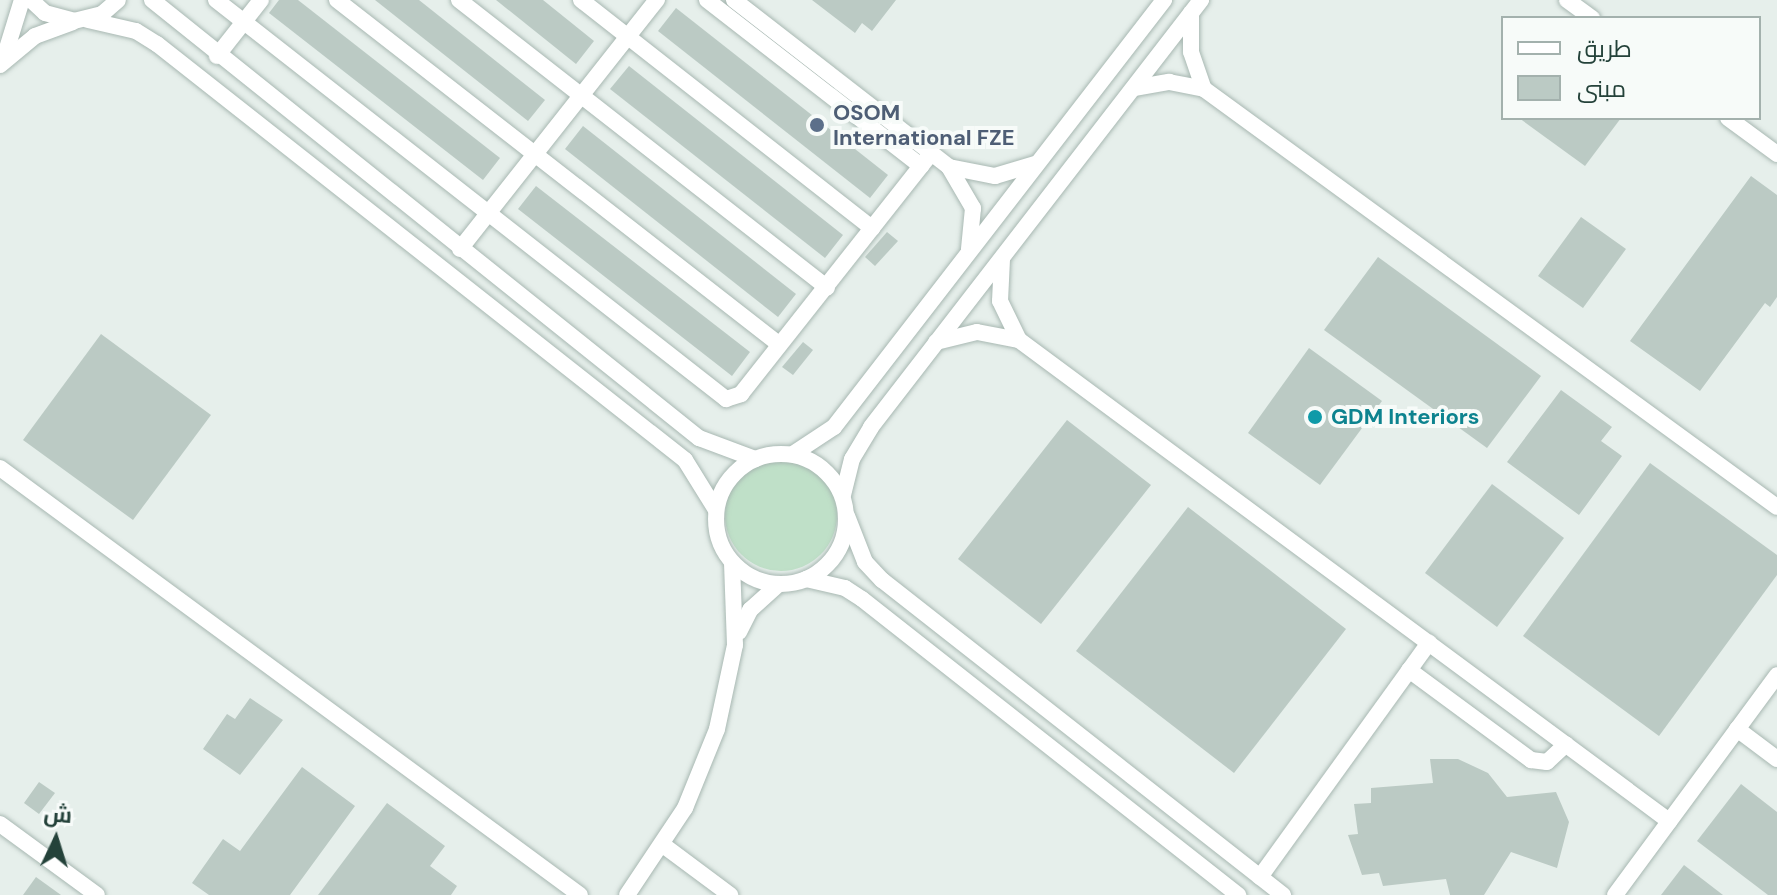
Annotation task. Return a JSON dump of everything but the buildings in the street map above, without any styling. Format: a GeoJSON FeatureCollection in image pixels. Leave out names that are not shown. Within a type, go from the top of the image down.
{"type":"FeatureCollection","features":[{"type":"Feature","properties":{"kind":"street"},"geometry":{"type":"LineString","coordinates":[[1,64],[22,0]]}},
{"type":"Feature","properties":{"kind":"street"},"geometry":{"type":"LineString","coordinates":[[31,0],[45,13],[125,26],[157,44],[685,460],[700,474],[716,510],[722,547],[732,563],[735,645]]}},
{"type":"Feature","properties":{"kind":"street"},"geometry":{"type":"LineString","coordinates":[[1,64],[35,36],[81,20],[118,0]]}},
{"type":"Feature","properties":{"kind":"street"},"geometry":{"type":"LineString","coordinates":[[152,0],[217,56],[699,438],[755,459],[793,454],[834,427],[1164,0]]}},
{"type":"Feature","properties":{"kind":"street"},"geometry":{"type":"LineString","coordinates":[[216,0],[726,399],[741,394],[926,159]]}},
{"type":"Feature","properties":{"kind":"street"},"geometry":{"type":"LineString","coordinates":[[217,56],[261,0]]}},
{"type":"Feature","properties":{"kind":"street"},"geometry":{"type":"LineString","coordinates":[[337,0],[780,345]]}},
{"type":"Feature","properties":{"kind":"street"},"geometry":{"type":"LineString","coordinates":[[459,0],[827,287]]}},
{"type":"Feature","properties":{"kind":"street"},"geometry":{"type":"LineString","coordinates":[[581,0],[872,228]]}},
{"type":"Feature","properties":{"kind":"street"},"geometry":{"type":"LineString","coordinates":[[460,249],[657,0]]}},
{"type":"Feature","properties":{"kind":"street"},"geometry":{"type":"LineString","coordinates":[[707,0],[926,159],[995,176],[1040,161]]}},
{"type":"Feature","properties":{"kind":"street"},"geometry":{"type":"LineString","coordinates":[[734,0],[926,159]]}},
{"type":"Feature","properties":{"kind":"street"},"geometry":{"type":"LineString","coordinates":[[1145,25],[1153,0]]}},
{"type":"Feature","properties":{"kind":"street"},"geometry":{"type":"LineString","coordinates":[[1567,0],[1589,16]]}},
{"type":"Feature","properties":{"kind":"street"},"geometry":{"type":"LineString","coordinates":[[843,495],[861,442],[1196,6]]}},
{"type":"Feature","properties":{"kind":"street"},"geometry":{"type":"LineString","coordinates":[[1196,6],[1191,52],[1204,89]]}},
{"type":"Feature","properties":{"kind":"street"},"geometry":{"type":"LineString","coordinates":[[1134,88],[1169,82],[1204,89],[1777,507]]}},
{"type":"Feature","properties":{"kind":"street"},"geometry":{"type":"LineString","coordinates":[[1731,120],[1777,154]]}},
{"type":"Feature","properties":{"kind":"street"},"geometry":{"type":"LineString","coordinates":[[949,167],[973,208],[967,256]]}},
{"type":"Feature","properties":{"kind":"street"},"geometry":{"type":"LineString","coordinates":[[1003,257],[1000,301],[1019,340]]}},
{"type":"Feature","properties":{"kind":"street"},"geometry":{"type":"LineString","coordinates":[[936,342],[977,332],[1019,340],[1669,821]]}},
{"type":"Feature","properties":{"kind":"street"},"geometry":{"type":"LineString","coordinates":[[793,454],[823,468],[843,495],[853,540],[882,580],[1283,895]]}},
{"type":"Feature","properties":{"kind":"street"},"geometry":{"type":"LineString","coordinates":[[716,510],[729,479],[755,459]]}},
{"type":"Feature","properties":{"kind":"street"},"geometry":{"type":"LineString","coordinates":[[0,468],[580,895]]}},
{"type":"Feature","properties":{"kind":"street"},"geometry":{"type":"LineString","coordinates":[[806,579],[836,554],[847,516]]}},
{"type":"Feature","properties":{"kind":"street"},"geometry":{"type":"LineString","coordinates":[[732,563],[779,584]]}},
{"type":"Feature","properties":{"kind":"street"},"geometry":{"type":"LineString","coordinates":[[627,895],[663,845],[703,769],[735,645],[750,610],[779,584],[806,579],[836,584],[862,599],[1238,895]]}},
{"type":"Feature","properties":{"kind":"street"},"geometry":{"type":"LineString","coordinates":[[1260,877],[1429,643]]}},
{"type":"Feature","properties":{"kind":"street"},"geometry":{"type":"LineString","coordinates":[[1409,670],[1531,760],[1547,762],[1566,744]]}},
{"type":"Feature","properties":{"kind":"street"},"geometry":{"type":"LineString","coordinates":[[1615,895],[1777,675]]}},
{"type":"Feature","properties":{"kind":"street"},"geometry":{"type":"LineString","coordinates":[[1737,729],[1777,759]]}},
{"type":"Feature","properties":{"kind":"street"},"geometry":{"type":"LineString","coordinates":[[0,824],[97,895]]}},
{"type":"Feature","properties":{"kind":"street"},"geometry":{"type":"LineString","coordinates":[[663,845],[730,895]]}},
{"type":"Feature","properties":{"kind":"green space"},"geometry":{"type":"Polygon","coordinates":[[[781,459],[802,464],[820,476],[832,494],[837,515],[832,536],[820,554],[802,566],[781,571],[760,566],[742,554],[730,536],[725,515],[730,494],[742,476],[760,464],[781,459]]]}},
{"type":"Feature","properties":{"kind":"place","name":"OSOM International FZE"},"geometry":{"type":"Point","coordinates":[817,125]}},
{"type":"Feature","properties":{"kind":"place","name":"GDM Interiors"},"geometry":{"type":"Point","coordinates":[1315,417]}}]}
